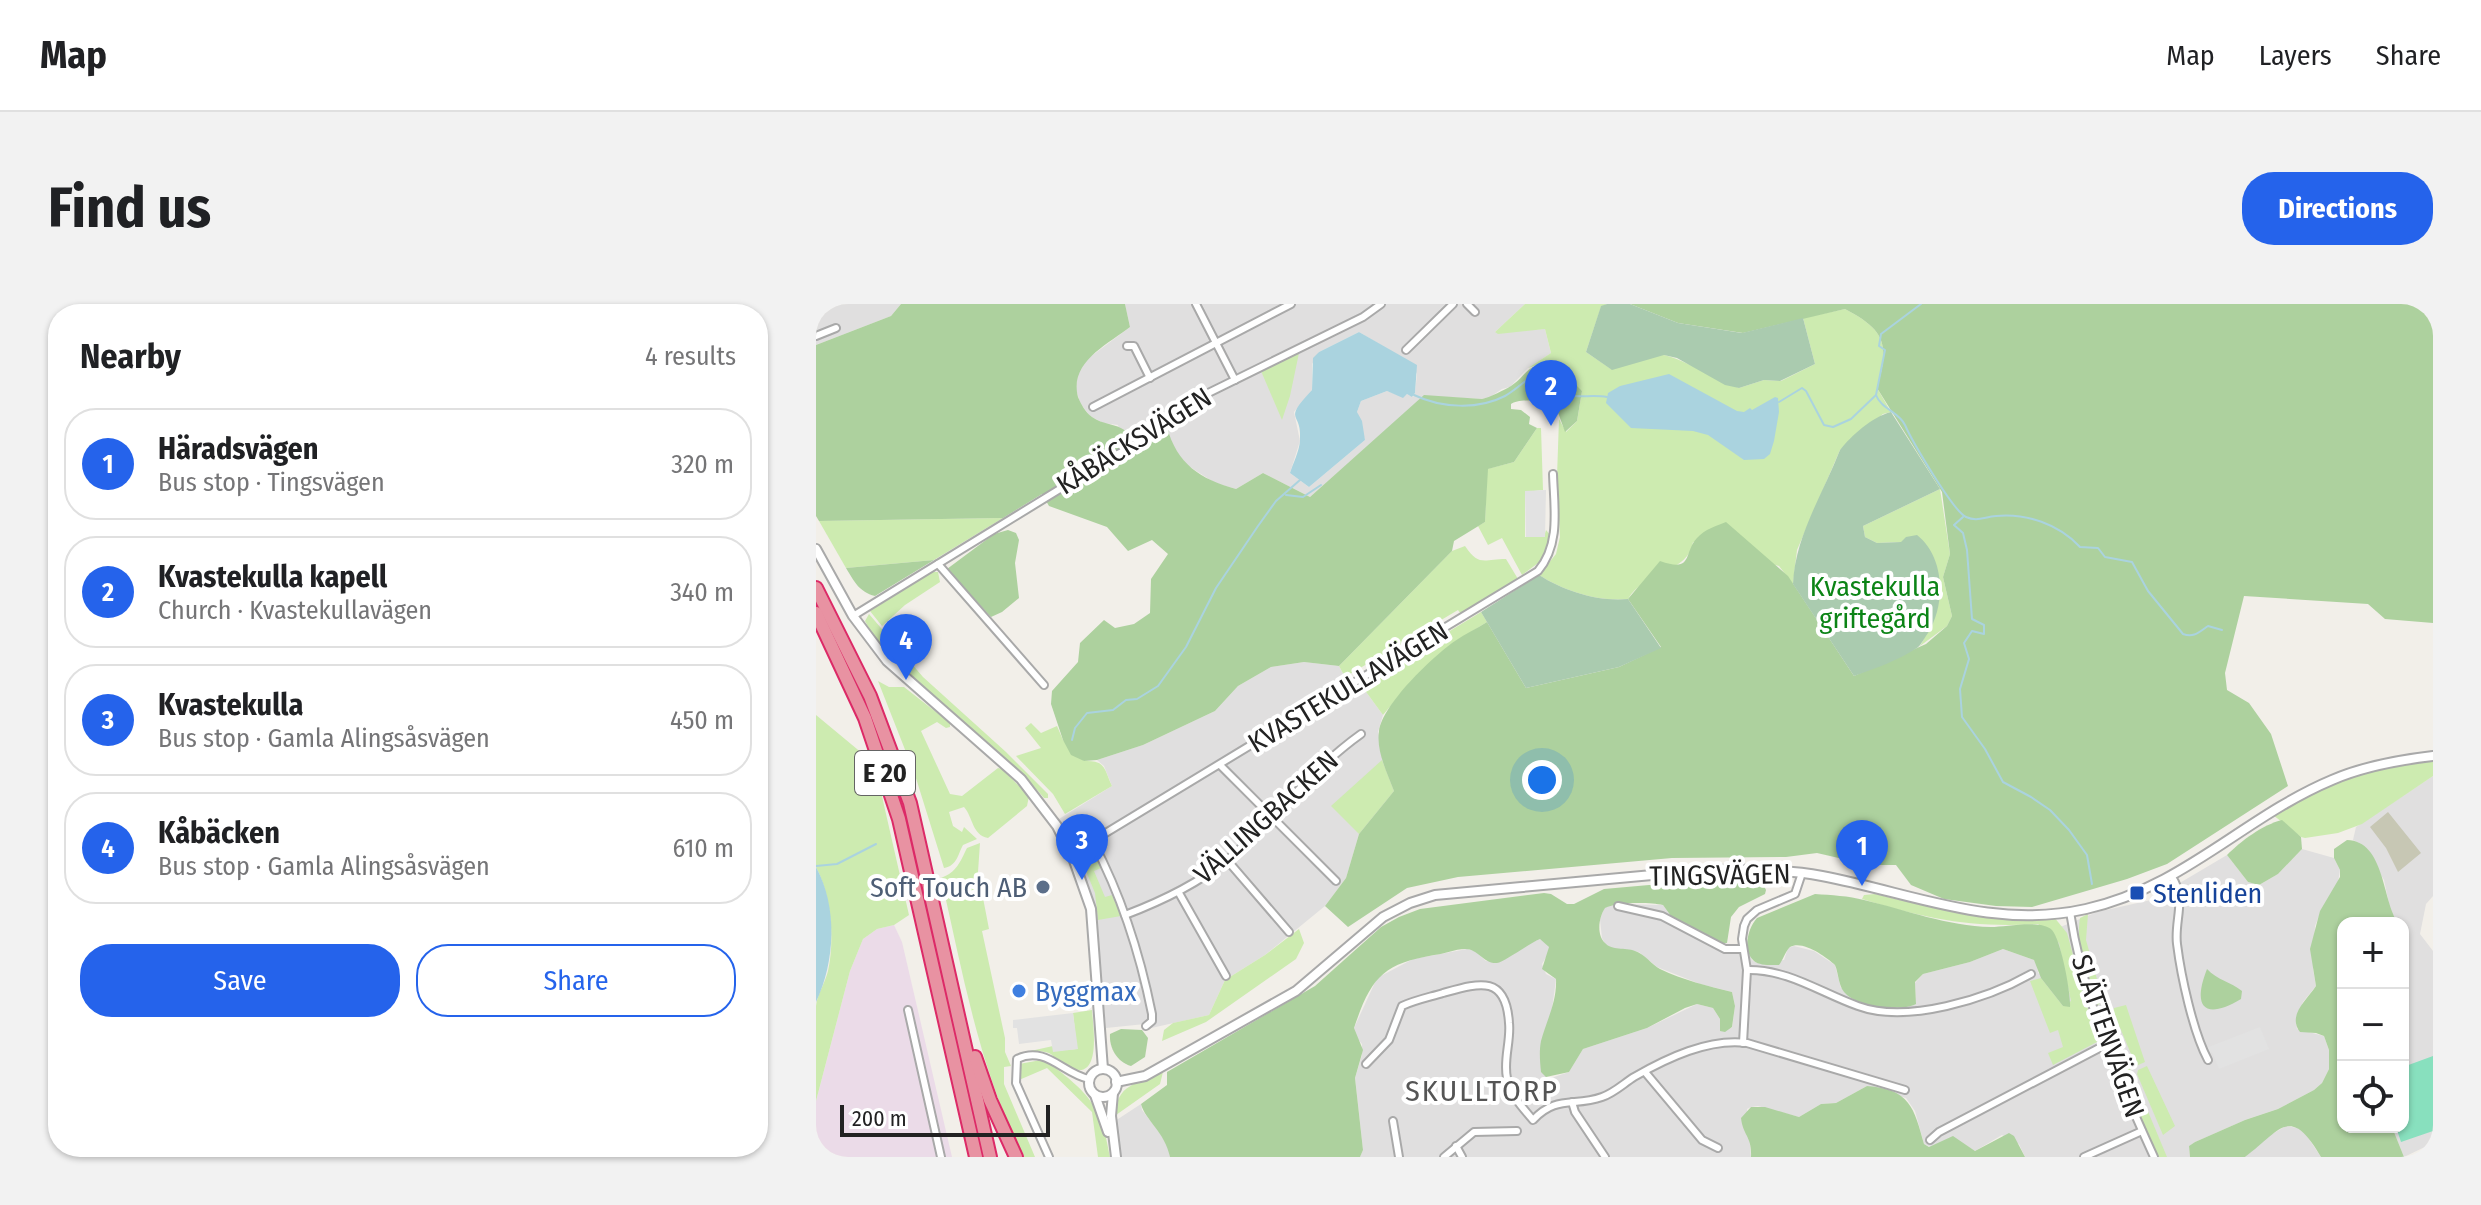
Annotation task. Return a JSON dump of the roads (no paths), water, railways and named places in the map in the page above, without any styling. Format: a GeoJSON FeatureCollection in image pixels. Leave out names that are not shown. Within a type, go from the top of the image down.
{"type":"FeatureCollection","features":[{"type":"Feature","properties":{"kind":"highway","name":"E 20"},"geometry":{"type":"LineString","coordinates":[[816,588],[870,696],[910,803],[990,1157]]}},
{"type":"Feature","properties":{"kind":"highway","name":"E 20"},"geometry":{"type":"LineString","coordinates":[[816,613],[844,670],[883,767],[913,873],[976,1157]]}},
{"type":"Feature","properties":{"kind":"highway"},"geometry":{"type":"LineString","coordinates":[[870,757],[913,873]]}},
{"type":"Feature","properties":{"kind":"highway"},"geometry":{"type":"LineString","coordinates":[[960,1020],[990,1100],[1016,1157]]}},
{"type":"Feature","properties":{"kind":"street"},"geometry":{"type":"LineString","coordinates":[[1196,304],[1235,380]]}},
{"type":"Feature","properties":{"kind":"street","name":"KÅBÄCKSVÄGEN"},"geometry":{"type":"LineString","coordinates":[[853,616],[1112,457],[1142,442],[1177,410],[1363,317],[1381,304]]}},
{"type":"Feature","properties":{"kind":"street"},"geometry":{"type":"LineString","coordinates":[[1406,350],[1453,304]]}},
{"type":"Feature","properties":{"kind":"street"},"geometry":{"type":"LineString","coordinates":[[1467,304],[1475,312]]}},
{"type":"Feature","properties":{"kind":"street"},"geometry":{"type":"LineString","coordinates":[[1093,407],[1287,305]]}},
{"type":"Feature","properties":{"kind":"street"},"geometry":{"type":"LineString","coordinates":[[816,336],[836,328]]}},
{"type":"Feature","properties":{"kind":"street"},"geometry":{"type":"LineString","coordinates":[[1127,346],[1134,346],[1150,378]]}},
{"type":"Feature","properties":{"kind":"street","name":"KVASTEKULLAVÄGEN"},"geometry":{"type":"LineString","coordinates":[[1071,854],[1538,571],[1548,558],[1553,543],[1553,474]]}},
{"type":"Feature","properties":{"kind":"street"},"geometry":{"type":"LineString","coordinates":[[816,549],[853,616],[874,645],[897,671],[1031,789],[1057,826],[1091,909],[1103,1069]]}},
{"type":"Feature","properties":{"kind":"street"},"geometry":{"type":"LineString","coordinates":[[938,564],[1044,685]]}},
{"type":"Feature","properties":{"kind":"street","name":"VÄLLINGBACKEN"},"geometry":{"type":"LineString","coordinates":[[1125,915],[1179,893],[1227,860],[1297,788],[1361,734]]}},
{"type":"Feature","properties":{"kind":"street","name":"TINGSVÄGEN"},"geometry":{"type":"LineString","coordinates":[[1116,1082],[1145,1076],[1296,991],[1383,917],[1424,898],[1707,870],[1802,873],[1981,913],[2031,915],[2070,912],[2124,898],[2172,877],[2292,800],[2332,780],[2379,765],[2433,756]]}},
{"type":"Feature","properties":{"kind":"street"},"geometry":{"type":"LineString","coordinates":[[1220,765],[1336,881]]}},
{"type":"Feature","properties":{"kind":"street"},"geometry":{"type":"LineString","coordinates":[[1093,842],[1125,915],[1152,1014],[1152,1021],[1146,1026]]}},
{"type":"Feature","properties":{"kind":"street"},"geometry":{"type":"LineString","coordinates":[[1227,860],[1289,932]]}},
{"type":"Feature","properties":{"kind":"street"},"geometry":{"type":"LineString","coordinates":[[1743,1043],[1747,970],[1742,932],[1747,919],[1764,906],[1795,894],[1802,873]]}},
{"type":"Feature","properties":{"kind":"street"},"geometry":{"type":"LineString","coordinates":[[2172,877],[2180,894],[2177,934],[2181,969],[2208,1060]]}},
{"type":"Feature","properties":{"kind":"street"},"geometry":{"type":"LineString","coordinates":[[1179,893],[1226,976]]}},
{"type":"Feature","properties":{"kind":"street"},"geometry":{"type":"LineString","coordinates":[[1618,906],[1662,916],[1725,949],[1743,949]]}},
{"type":"Feature","properties":{"kind":"street","name":"SLÄTTENVÄGEN"},"geometry":{"type":"LineString","coordinates":[[2070,912],[2084,982],[2105,1045],[2154,1157]]}},
{"type":"Feature","properties":{"kind":"street"},"geometry":{"type":"LineString","coordinates":[[1747,970],[1783,975],[1859,1007],[1911,1013],[1948,1006],[2031,974]]}},
{"type":"Feature","properties":{"kind":"street"},"geometry":{"type":"LineString","coordinates":[[1366,1064],[1389,1040],[1402,1006],[1473,985],[1488,985],[1502,994],[1506,1005],[1510,1028],[1506,1068],[1508,1082],[1533,1120],[1550,1105],[1601,1097],[1645,1072],[1707,1046],[1743,1043],[1905,1090]]}},
{"type":"Feature","properties":{"kind":"street"},"geometry":{"type":"LineString","coordinates":[[908,1010],[941,1157]]}},
{"type":"Feature","properties":{"kind":"street"},"geometry":{"type":"LineString","coordinates":[[1930,1140],[1939,1132],[2105,1045]]}},
{"type":"Feature","properties":{"kind":"street"},"geometry":{"type":"LineString","coordinates":[[1049,1157],[1016,1083],[1015,1063],[1021,1057],[1048,1057],[1074,1075],[1089,1079]]}},
{"type":"Feature","properties":{"kind":"street"},"geometry":{"type":"LineString","coordinates":[[1103,1069],[1112,1073],[1116,1082],[1111,1116],[1114,1157],[1105,1122],[1090,1088],[1089,1079],[1103,1069]]}},
{"type":"Feature","properties":{"kind":"street"},"geometry":{"type":"LineString","coordinates":[[1645,1072],[1702,1140],[1718,1148]]}},
{"type":"Feature","properties":{"kind":"street"},"geometry":{"type":"LineString","coordinates":[[1095,1095],[1104,1097],[1113,1093]]}},
{"type":"Feature","properties":{"kind":"street"},"geometry":{"type":"LineString","coordinates":[[1572,1102],[1575,1112],[1605,1157]]}},
{"type":"Feature","properties":{"kind":"street"},"geometry":{"type":"LineString","coordinates":[[1393,1121],[1399,1157]]}},
{"type":"Feature","properties":{"kind":"street"},"geometry":{"type":"LineString","coordinates":[[1444,1157],[1474,1132],[1517,1131]]}},
{"type":"Feature","properties":{"kind":"street"},"geometry":{"type":"LineString","coordinates":[[2084,1157],[2142,1131]]}},
{"type":"Feature","properties":{"kind":"street"},"geometry":{"type":"LineString","coordinates":[[1456,1146],[1462,1157]]}},
{"type":"Feature","properties":{"kind":"water"},"geometry":{"type":"Polygon","coordinates":[[[1359,332],[1417,365],[1415,393],[1412,397],[1407,394],[1403,398],[1387,391],[1361,401],[1357,412],[1365,440],[1309,487],[1290,473],[1300,441],[1295,412],[1312,390],[1313,358],[1359,332]]]}},
{"type":"Feature","properties":{"kind":"water"},"geometry":{"type":"Polygon","coordinates":[[[1669,374],[1737,411],[1752,410],[1778,398],[1779,412],[1770,454],[1764,459],[1744,460],[1708,435],[1693,431],[1631,428],[1606,403],[1608,393],[1620,386],[1669,374]]]}},
{"type":"Feature","properties":{"kind":"water"},"geometry":{"type":"Polygon","coordinates":[[[816,867],[828,899],[831,934],[827,970],[816,1002],[816,867]]]}},
{"type":"Feature","properties":{"kind":"waterway"},"geometry":{"type":"LineString","coordinates":[[1779,402],[1802,388],[1824,425],[1833,427],[1851,419],[1876,395],[1885,350],[1879,346],[1881,334],[1921,304]]}},
{"type":"Feature","properties":{"kind":"waterway"},"geometry":{"type":"LineString","coordinates":[[1414,395],[1448,405],[1483,404],[1505,396],[1535,375],[1561,394],[1607,397]]}},
{"type":"Feature","properties":{"kind":"waterway"},"geometry":{"type":"LineString","coordinates":[[1876,395],[1902,421],[1943,489],[1966,517],[2019,516],[2052,526],[2080,547],[2098,548],[2105,557],[2132,562],[2148,591],[2183,634],[2193,635],[2208,626],[2222,630]]}},
{"type":"Feature","properties":{"kind":"waterway"},"geometry":{"type":"LineString","coordinates":[[1072,740],[1075,728],[1087,713],[1113,710],[1126,700],[1137,699],[1158,686],[1186,647],[1216,588],[1258,526],[1276,501],[1300,480]]}},
{"type":"Feature","properties":{"kind":"waterway"},"geometry":{"type":"LineString","coordinates":[[1286,495],[1303,497],[1321,485]]}},
{"type":"Feature","properties":{"kind":"waterway"},"geometry":{"type":"LineString","coordinates":[[1963,517],[1954,525],[1963,533],[1967,550],[1972,619],[1984,625],[1984,634],[1972,631],[1964,643],[1969,659],[1960,689],[1962,717],[2003,782],[2050,810],[2069,830],[2087,855],[2092,884]]}},
{"type":"Feature","properties":{"kind":"waterway"},"geometry":{"type":"LineString","coordinates":[[816,866],[837,864],[876,844]]}},
{"type":"Feature","properties":{"kind":"place","name":"Kvastekulla kapell"},"geometry":{"type":"Point","coordinates":[1551,426]}},
{"type":"Feature","properties":{"kind":"place","name":"Kåbäcken"},"geometry":{"type":"Point","coordinates":[906,680]}},
{"type":"Feature","properties":{"kind":"place","name":"Kvastekulla"},"geometry":{"type":"Point","coordinates":[1082,880]}},
{"type":"Feature","properties":{"kind":"place","name":"Häradsvägen"},"geometry":{"type":"Point","coordinates":[1862,886]}},
{"type":"Feature","properties":{"kind":"place","name":"Soft Touch AB"},"geometry":{"type":"Point","coordinates":[1043,887]}},
{"type":"Feature","properties":{"kind":"place","name":"Stenliden"},"geometry":{"type":"Point","coordinates":[2137,893]}},
{"type":"Feature","properties":{"kind":"place","name":"Byggmax"},"geometry":{"type":"Point","coordinates":[1019,991]}},
{"type":"Feature","properties":{"kind":"district","name":"SKULLTORP"},"geometry":{"type":"Point","coordinates":[1482,1091]}},
{"type":"Feature","properties":{"kind":"park label","name":"Kvastekulla griftegård"},"geometry":{"type":"Point","coordinates":[1875,602]}}]}
